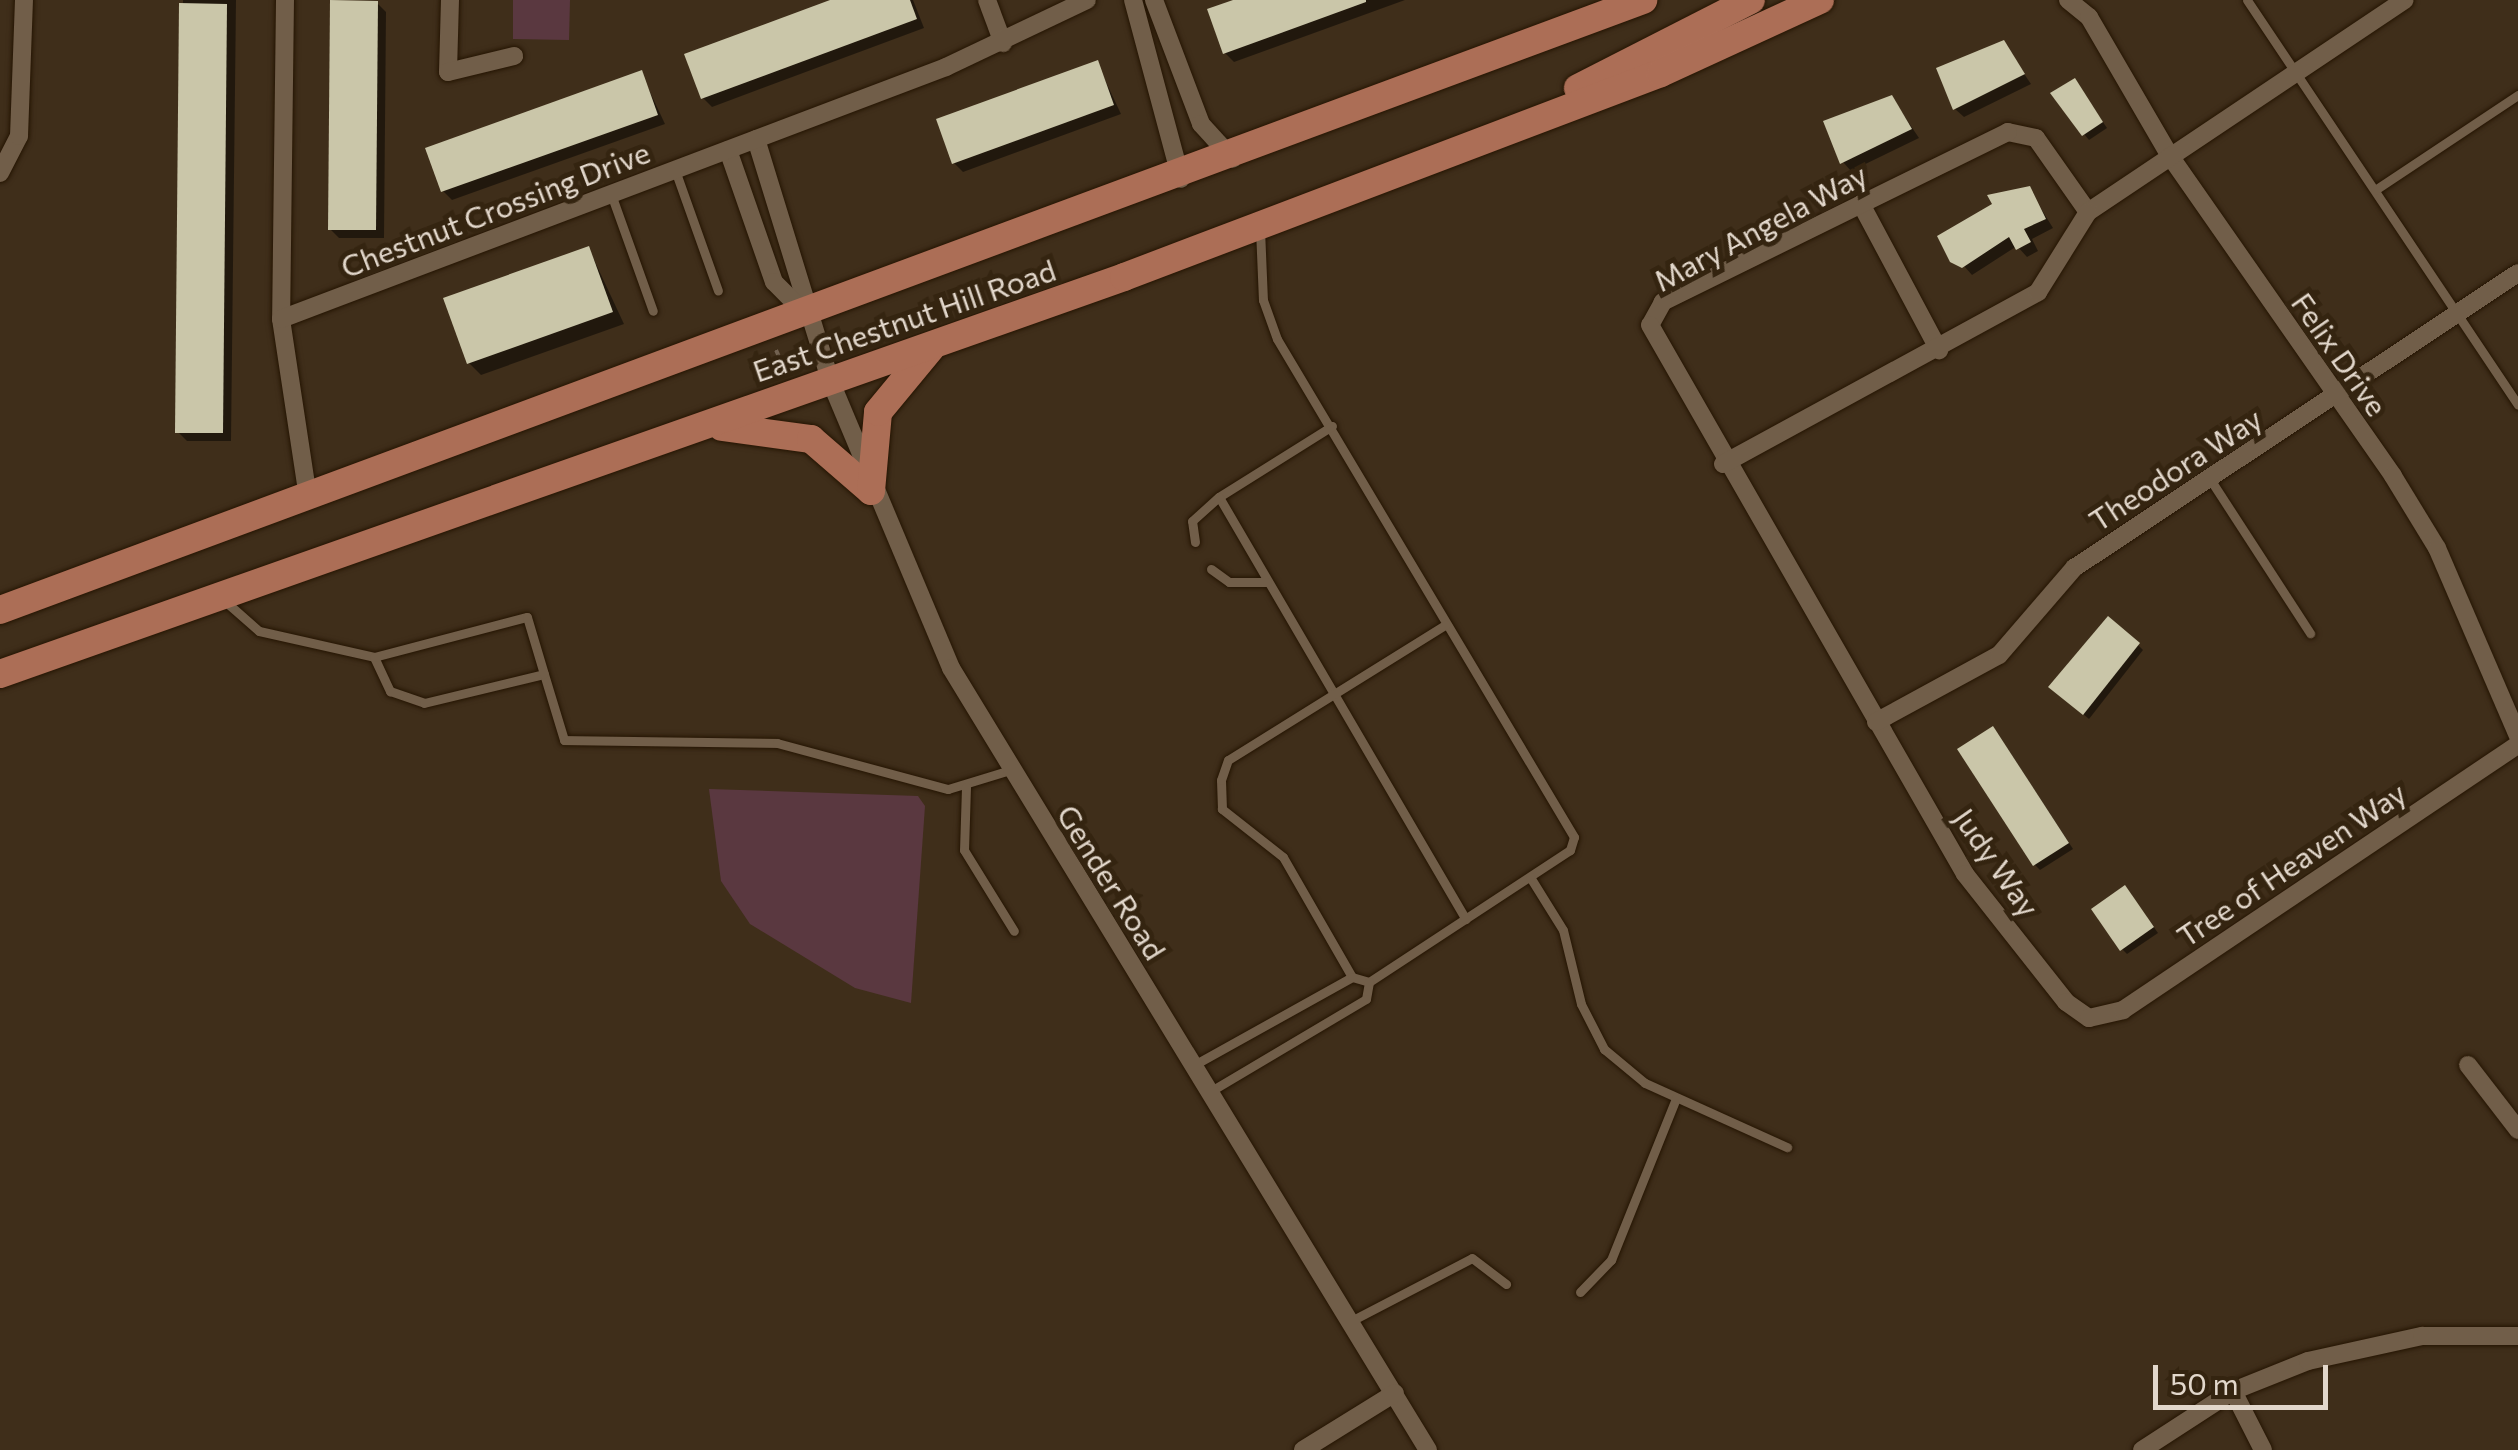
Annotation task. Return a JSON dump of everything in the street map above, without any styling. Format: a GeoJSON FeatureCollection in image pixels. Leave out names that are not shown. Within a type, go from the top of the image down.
{"type":"FeatureCollection","features":[{"type":"Feature","properties":{"kind":"main road","name":"East Chestnut Hill Road"},"geometry":{"type":"LineString","coordinates":[[0,610],[1234,159],[1643,0]]}},
{"type":"Feature","properties":{"kind":"main road"},"geometry":{"type":"LineString","coordinates":[[1528,124],[1578,88],[1751,0]]}},
{"type":"Feature","properties":{"kind":"main road","name":"East Chestnut Hill Road"},"geometry":{"type":"LineString","coordinates":[[0,674],[1260,226],[1528,124],[1820,0]]}},
{"type":"Feature","properties":{"kind":"main road"},"geometry":{"type":"LineString","coordinates":[[871,491],[878,412],[936,342]]}},
{"type":"Feature","properties":{"kind":"main road"},"geometry":{"type":"LineString","coordinates":[[666,438],[770,427],[828,450],[871,491]]}},
{"type":"Feature","properties":{"kind":"street"},"geometry":{"type":"LineString","coordinates":[[0,173],[19,136],[24,0]]}},
{"type":"Feature","properties":{"kind":"street"},"geometry":{"type":"LineString","coordinates":[[285,0],[281,319],[308,498]]}},
{"type":"Feature","properties":{"kind":"street"},"geometry":{"type":"LineString","coordinates":[[450,0],[448,72],[514,56]]}},
{"type":"Feature","properties":{"kind":"street"},"geometry":{"type":"LineString","coordinates":[[987,0],[1002,44]]}},
{"type":"Feature","properties":{"kind":"street","name":"Chestnut Crossing Drive"},"geometry":{"type":"LineString","coordinates":[[281,319],[1002,44],[1088,0]]}},
{"type":"Feature","properties":{"kind":"street"},"geometry":{"type":"LineString","coordinates":[[1133,0],[1181,178]]}},
{"type":"Feature","properties":{"kind":"street"},"geometry":{"type":"LineString","coordinates":[[1154,0],[1201,124],[1234,159]]}},
{"type":"Feature","properties":{"kind":"street","name":"Felix Drive"},"geometry":{"type":"LineString","coordinates":[[2068,0],[2089,8],[2170,156],[2437,548],[2518,736]]}},
{"type":"Feature","properties":{"kind":"street"},"geometry":{"type":"LineString","coordinates":[[1723,464],[1939,350],[2038,292],[2088,212],[2405,0]]}},
{"type":"Feature","properties":{"kind":"street","name":"Mary Angela Way"},"geometry":{"type":"LineString","coordinates":[[1876,722],[1652,338],[1654,313],[1861,204],[2017,129],[2036,138],[2088,212]]}},
{"type":"Feature","properties":{"kind":"street"},"geometry":{"type":"LineString","coordinates":[[756,139],[802,272],[806,314]]}},
{"type":"Feature","properties":{"kind":"street"},"geometry":{"type":"LineString","coordinates":[[728,150],[774,282],[806,314]]}},
{"type":"Feature","properties":{"kind":"street"},"geometry":{"type":"LineString","coordinates":[[1861,204],[1939,350]]}},
{"type":"Feature","properties":{"kind":"street","name":"Theodora Way"},"geometry":{"type":"LineString","coordinates":[[1876,722],[1999,655],[2074,568],[2518,273]]}},
{"type":"Feature","properties":{"kind":"street","name":"Gender Road"},"geometry":{"type":"LineString","coordinates":[[806,314],[871,491],[926,618],[1010,770],[1428,1450]]}},
{"type":"Feature","properties":{"kind":"street","name":"Judy Way"},"geometry":{"type":"LineString","coordinates":[[1876,722],[1966,874],[2066,1002],[2089,1018]]}},
{"type":"Feature","properties":{"kind":"street","name":"Tree of Heaven Way"},"geometry":{"type":"LineString","coordinates":[[2089,1018],[2123,1010],[2518,745]]}},
{"type":"Feature","properties":{"kind":"street"},"geometry":{"type":"LineString","coordinates":[[2468,1065],[2518,1130]]}},
{"type":"Feature","properties":{"kind":"street"},"geometry":{"type":"LineString","coordinates":[[2142,1450],[2233,1391],[2382,1342],[2518,1336]]}},
{"type":"Feature","properties":{"kind":"street"},"geometry":{"type":"LineString","coordinates":[[2233,1391],[2263,1450]]}},
{"type":"Feature","properties":{"kind":"street"},"geometry":{"type":"LineString","coordinates":[[1303,1450],[1395,1393]]}},
{"type":"Feature","properties":{"kind":"lane"},"geometry":{"type":"LineString","coordinates":[[2247,0],[2518,405]]}},
{"type":"Feature","properties":{"kind":"lane"},"geometry":{"type":"LineString","coordinates":[[2374,190],[2518,95]]}},
{"type":"Feature","properties":{"kind":"lane"},"geometry":{"type":"LineString","coordinates":[[675,170],[718,291]]}},
{"type":"Feature","properties":{"kind":"lane"},"geometry":{"type":"LineString","coordinates":[[611,194],[653,311]]}},
{"type":"Feature","properties":{"kind":"lane"},"geometry":{"type":"LineString","coordinates":[[1260,226],[1262,300],[1446,625],[1568,817],[1570,850],[1368,982]]}},
{"type":"Feature","properties":{"kind":"lane"},"geometry":{"type":"LineString","coordinates":[[1195,542],[1192,521],[1219,497],[1332,426]]}},
{"type":"Feature","properties":{"kind":"lane"},"geometry":{"type":"LineString","coordinates":[[2210,479],[2310,633]]}},
{"type":"Feature","properties":{"kind":"lane"},"geometry":{"type":"LineString","coordinates":[[1219,497],[1330,694],[1466,918]]}},
{"type":"Feature","properties":{"kind":"lane"},"geometry":{"type":"LineString","coordinates":[[1211,569],[1230,582],[1267,582]]}},
{"type":"Feature","properties":{"kind":"lane"},"geometry":{"type":"LineString","coordinates":[[220,596],[258,632],[374,656],[527,617],[564,740],[668,748],[777,742],[966,787],[1010,770]]}},
{"type":"Feature","properties":{"kind":"lane"},"geometry":{"type":"LineString","coordinates":[[1368,982],[1352,977],[1282,857],[1222,809],[1228,760],[1446,625]]}},
{"type":"Feature","properties":{"kind":"lane"},"geometry":{"type":"LineString","coordinates":[[374,656],[390,691],[424,704],[544,674]]}},
{"type":"Feature","properties":{"kind":"lane"},"geometry":{"type":"LineString","coordinates":[[966,787],[964,850],[1014,932]]}},
{"type":"Feature","properties":{"kind":"lane"},"geometry":{"type":"LineString","coordinates":[[1530,876],[1563,930],[1581,1004],[1604,1049],[1676,1098],[1786,1146]]}},
{"type":"Feature","properties":{"kind":"lane"},"geometry":{"type":"LineString","coordinates":[[1194,1065],[1352,977]]}},
{"type":"Feature","properties":{"kind":"lane"},"geometry":{"type":"LineString","coordinates":[[1210,1091],[1366,999],[1368,982]]}},
{"type":"Feature","properties":{"kind":"lane"},"geometry":{"type":"LineString","coordinates":[[1580,1292],[1611,1260],[1676,1098]]}},
{"type":"Feature","properties":{"kind":"lane"},"geometry":{"type":"LineString","coordinates":[[1351,1321],[1472,1258],[1506,1284]]}},
{"type":"Feature","properties":{"kind":"path"},"geometry":{"type":"LineString","coordinates":[[776,350],[783,366]]}},
{"type":"Feature","properties":{"kind":"shaded area"},"geometry":{"type":"Polygon","coordinates":[[[513,0],[570,0],[569,40],[513,39],[513,0]]]}},
{"type":"Feature","properties":{"kind":"shaded area"},"geometry":{"type":"Polygon","coordinates":[[[709,789],[918,796],[925,806],[911,1003],[855,988],[750,924],[721,881],[709,789]]]}},
{"type":"Feature","properties":{"kind":"building"},"geometry":{"type":"Polygon","coordinates":[[[330,0],[378,1],[376,230],[328,230],[330,0]]]}},
{"type":"Feature","properties":{"kind":"building"},"geometry":{"type":"Polygon","coordinates":[[[830,0],[910,0],[917,19],[701,99],[684,54],[830,0]]]}},
{"type":"Feature","properties":{"kind":"building"},"geometry":{"type":"Polygon","coordinates":[[[1233,0],[1366,2],[1223,54],[1207,9],[1233,0]]]}},
{"type":"Feature","properties":{"kind":"building"},"geometry":{"type":"Polygon","coordinates":[[[179,3],[227,4],[223,433],[175,433],[179,3]]]}},
{"type":"Feature","properties":{"kind":"building"},"geometry":{"type":"Polygon","coordinates":[[[2004,40],[2025,74],[1953,110],[1936,68],[2004,40]]]}},
{"type":"Feature","properties":{"kind":"building"},"geometry":{"type":"Polygon","coordinates":[[[1098,60],[1114,105],[952,164],[936,119],[1098,60]]]}},
{"type":"Feature","properties":{"kind":"building"},"geometry":{"type":"Polygon","coordinates":[[[642,70],[658,115],[441,192],[425,148],[642,70]]]}},
{"type":"Feature","properties":{"kind":"building"},"geometry":{"type":"Polygon","coordinates":[[[2075,78],[2103,122],[2082,136],[2050,93],[2075,78]]]}},
{"type":"Feature","properties":{"kind":"building"},"geometry":{"type":"Polygon","coordinates":[[[1892,95],[1912,129],[1840,164],[1823,121],[1892,95]]]}},
{"type":"Feature","properties":{"kind":"building"},"geometry":{"type":"Polygon","coordinates":[[[2030,186],[2046,219],[2024,229],[2031,242],[2016,250],[2009,237],[1962,268],[1950,262],[1937,236],[1992,204],[1987,195],[2030,186]]]}},
{"type":"Feature","properties":{"kind":"building"},"geometry":{"type":"Polygon","coordinates":[[[589,246],[613,312],[467,364],[443,298],[589,246]]]}},
{"type":"Feature","properties":{"kind":"building"},"geometry":{"type":"Polygon","coordinates":[[[2108,616],[2140,643],[2083,715],[2048,687],[2108,616]]]}},
{"type":"Feature","properties":{"kind":"building"},"geometry":{"type":"Polygon","coordinates":[[[1993,726],[2069,843],[2033,866],[1957,749],[1993,726]]]}},
{"type":"Feature","properties":{"kind":"building"},"geometry":{"type":"Polygon","coordinates":[[[2125,885],[2154,927],[2120,951],[2091,909],[2125,885]]]}}]}
